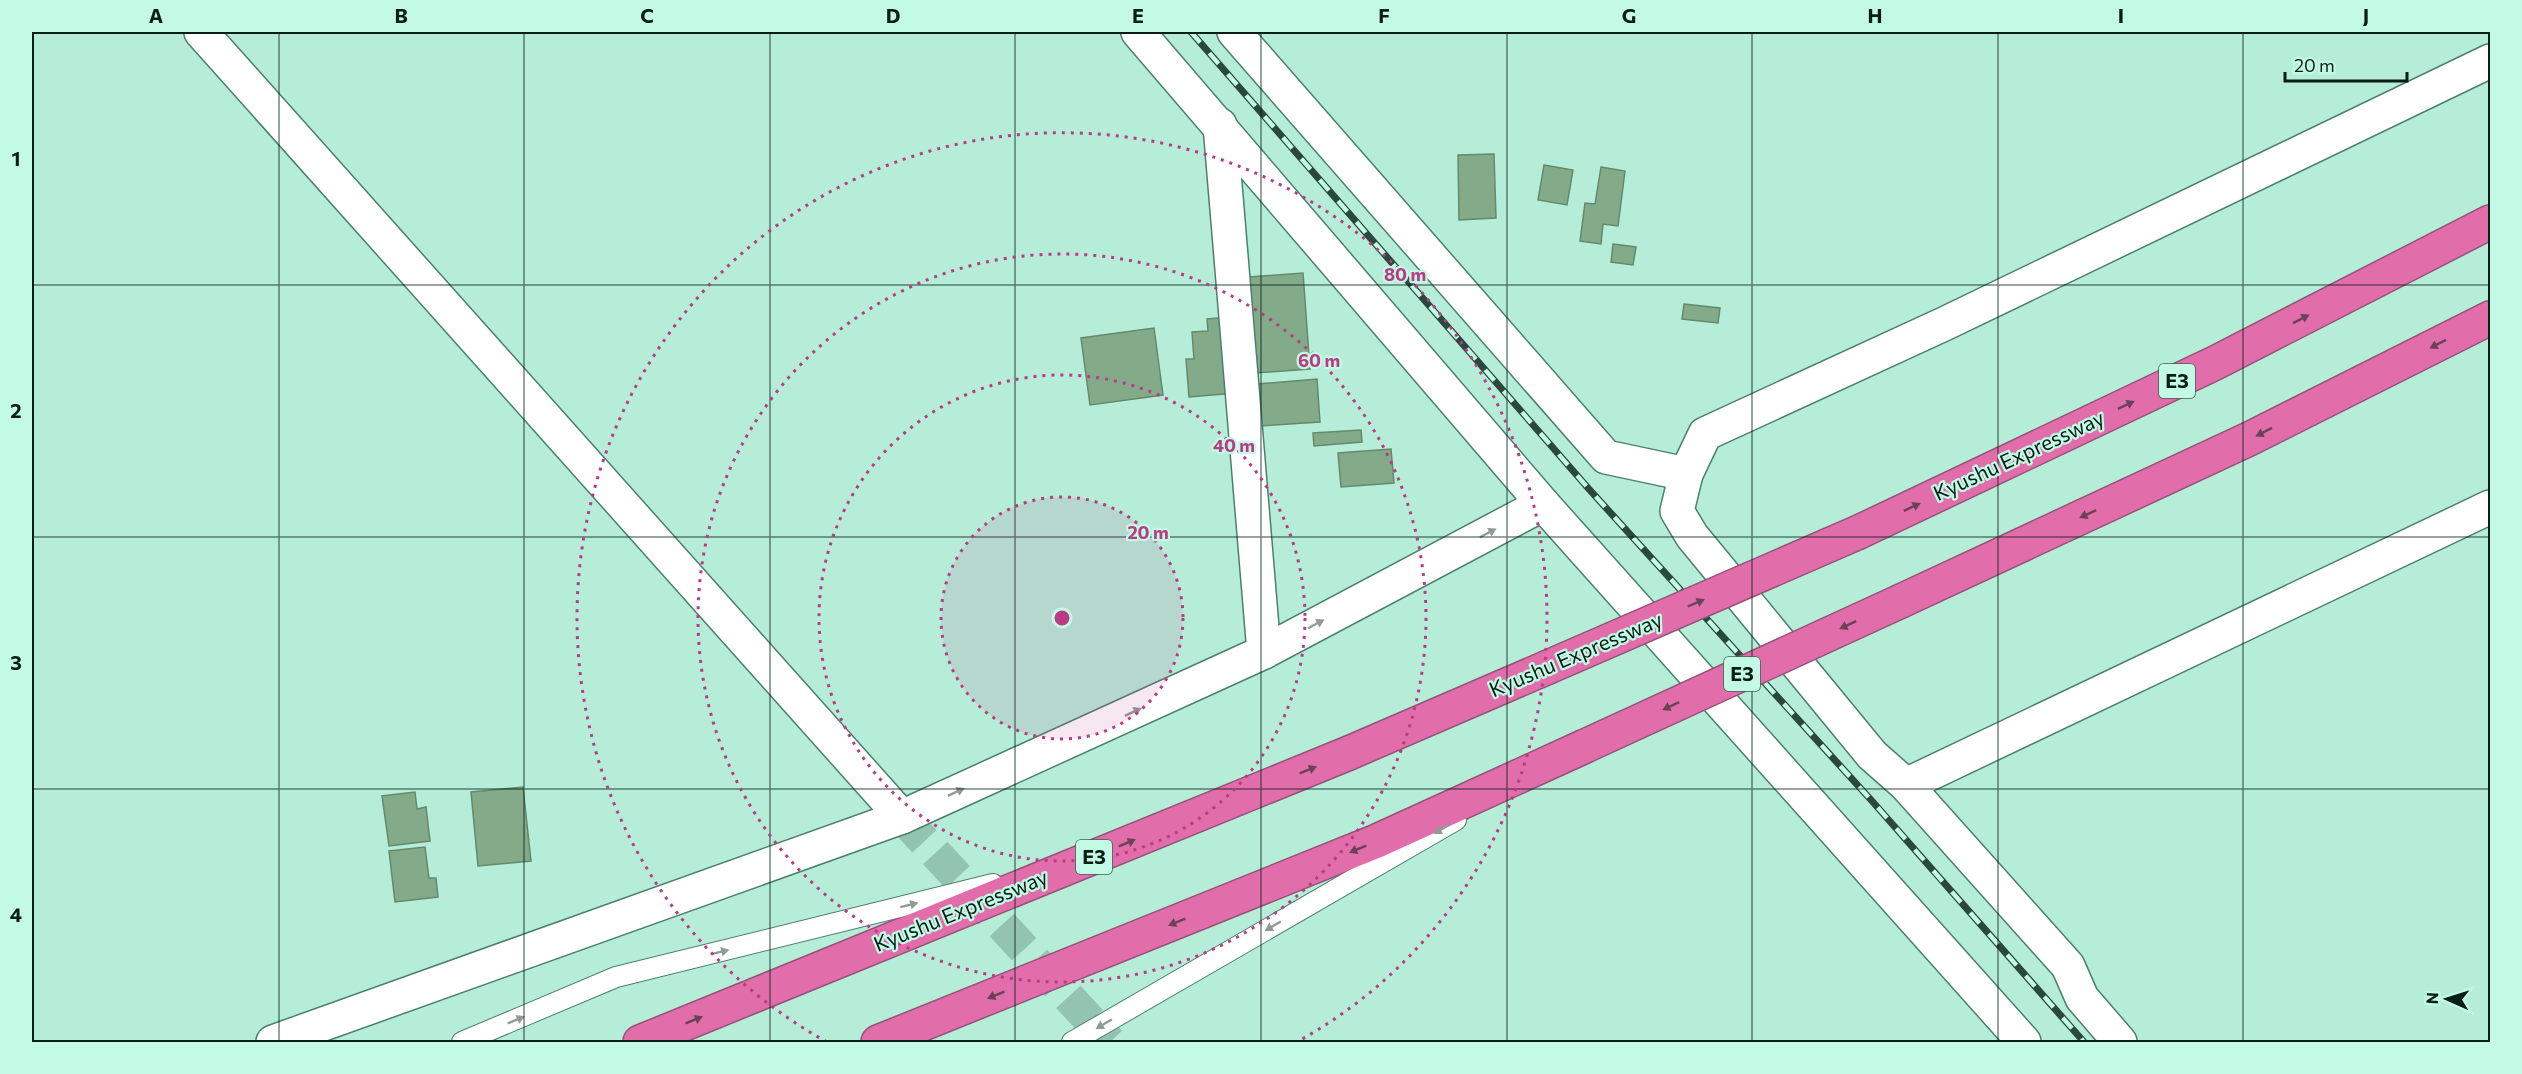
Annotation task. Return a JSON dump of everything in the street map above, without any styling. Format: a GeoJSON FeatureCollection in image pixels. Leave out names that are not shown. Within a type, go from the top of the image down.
{"type":"FeatureCollection","features":[{"type":"Feature","properties":{"kind":"highway","name":"Kyushu Expressway"},"geometry":{"type":"LineString","coordinates":[[640,1042],[1349,753],[1859,532],[2216,363],[2490,222]]}},
{"type":"Feature","properties":{"kind":"highway","name":"E3"},"geometry":{"type":"LineString","coordinates":[[878,1042],[1377,841],[2249,440],[2490,318]]}},
{"type":"Feature","properties":{"kind":"street"},"geometry":{"type":"LineString","coordinates":[[201,32],[903,817]]}},
{"type":"Feature","properties":{"kind":"street"},"geometry":{"type":"LineString","coordinates":[[1138,32],[1543,504],[2019,1041]]}},
{"type":"Feature","properties":{"kind":"street"},"geometry":{"type":"LineString","coordinates":[[1234,32],[1606,457],[1686,474]]}},
{"type":"Feature","properties":{"kind":"street"},"geometry":{"type":"LineString","coordinates":[[2120,1042],[2082,998],[2068,966],[1906,785],[1872,755],[1692,536],[1677,511],[1686,474],[1705,434],[1944,324],[2490,61]]}},
{"type":"Feature","properties":{"kind":"street"},"geometry":{"type":"LineString","coordinates":[[1220,125],[1264,652]]}},
{"type":"Feature","properties":{"kind":"street"},"geometry":{"type":"LineString","coordinates":[[273,1042],[903,817],[1264,652],[1543,504]]}},
{"type":"Feature","properties":{"kind":"street"},"geometry":{"type":"LineString","coordinates":[[1906,785],[2490,507]]}},
{"type":"Feature","properties":{"kind":"lane"},"geometry":{"type":"LineString","coordinates":[[1072,1042],[1583,747]]}},
{"type":"Feature","properties":{"kind":"lane"},"geometry":{"type":"LineString","coordinates":[[462,1042],[616,978],[1080,863]]}},
{"type":"Feature","properties":{"kind":"building"},"geometry":{"type":"Polygon","coordinates":[[[1494,154],[1496,218],[1459,220],[1458,155],[1494,154]]]}},
{"type":"Feature","properties":{"kind":"building"},"geometry":{"type":"Polygon","coordinates":[[[1544,165],[1573,170],[1567,205],[1538,200],[1544,165]]]}},
{"type":"Feature","properties":{"kind":"building"},"geometry":{"type":"Polygon","coordinates":[[[1601,167],[1625,171],[1618,226],[1603,224],[1601,244],[1580,241],[1585,203],[1595,204],[1601,167]]]}},
{"type":"Feature","properties":{"kind":"building"},"geometry":{"type":"Polygon","coordinates":[[[1613,244],[1636,247],[1633,265],[1611,262],[1613,244]]]}},
{"type":"Feature","properties":{"kind":"building"},"geometry":{"type":"Polygon","coordinates":[[[1303,273],[1310,369],[1256,373],[1249,277],[1303,273]]]}},
{"type":"Feature","properties":{"kind":"building"},"geometry":{"type":"Polygon","coordinates":[[[1684,304],[1720,308],[1718,323],[1682,319],[1684,304]]]}},
{"type":"Feature","properties":{"kind":"building"},"geometry":{"type":"Polygon","coordinates":[[[1230,317],[1236,393],[1189,397],[1186,359],[1194,359],[1192,332],[1208,331],[1207,319],[1230,317]]]}},
{"type":"Feature","properties":{"kind":"building"},"geometry":{"type":"Polygon","coordinates":[[[1154,328],[1163,395],[1090,405],[1081,338],[1154,328]]]}},
{"type":"Feature","properties":{"kind":"building"},"geometry":{"type":"Polygon","coordinates":[[[1317,379],[1320,422],[1260,426],[1257,384],[1317,379]]]}},
{"type":"Feature","properties":{"kind":"building"},"geometry":{"type":"Polygon","coordinates":[[[1361,430],[1362,442],[1314,446],[1313,433],[1361,430]]]}},
{"type":"Feature","properties":{"kind":"building"},"geometry":{"type":"Polygon","coordinates":[[[1391,449],[1394,483],[1341,487],[1338,453],[1391,449]]]}},
{"type":"Feature","properties":{"kind":"building"},"geometry":{"type":"Polygon","coordinates":[[[523,787],[531,861],[478,866],[471,792],[523,787]]]}},
{"type":"Feature","properties":{"kind":"building"},"geometry":{"type":"Polygon","coordinates":[[[415,792],[417,809],[426,807],[430,841],[389,846],[382,796],[415,792]]]}},
{"type":"Feature","properties":{"kind":"building"},"geometry":{"type":"Polygon","coordinates":[[[425,847],[429,878],[436,878],[438,897],[395,902],[389,851],[425,847]]]}},
{"type":"Feature","properties":{"kind":"tunnel"},"geometry":{"type":"LineString","coordinates":[[902,817],[1110,1042]]}},
{"type":"Feature","properties":{"kind":"railway"},"geometry":{"type":"LineString","coordinates":[[1191,32],[1588,488],[1872,801],[2084,1042]]}}]}
